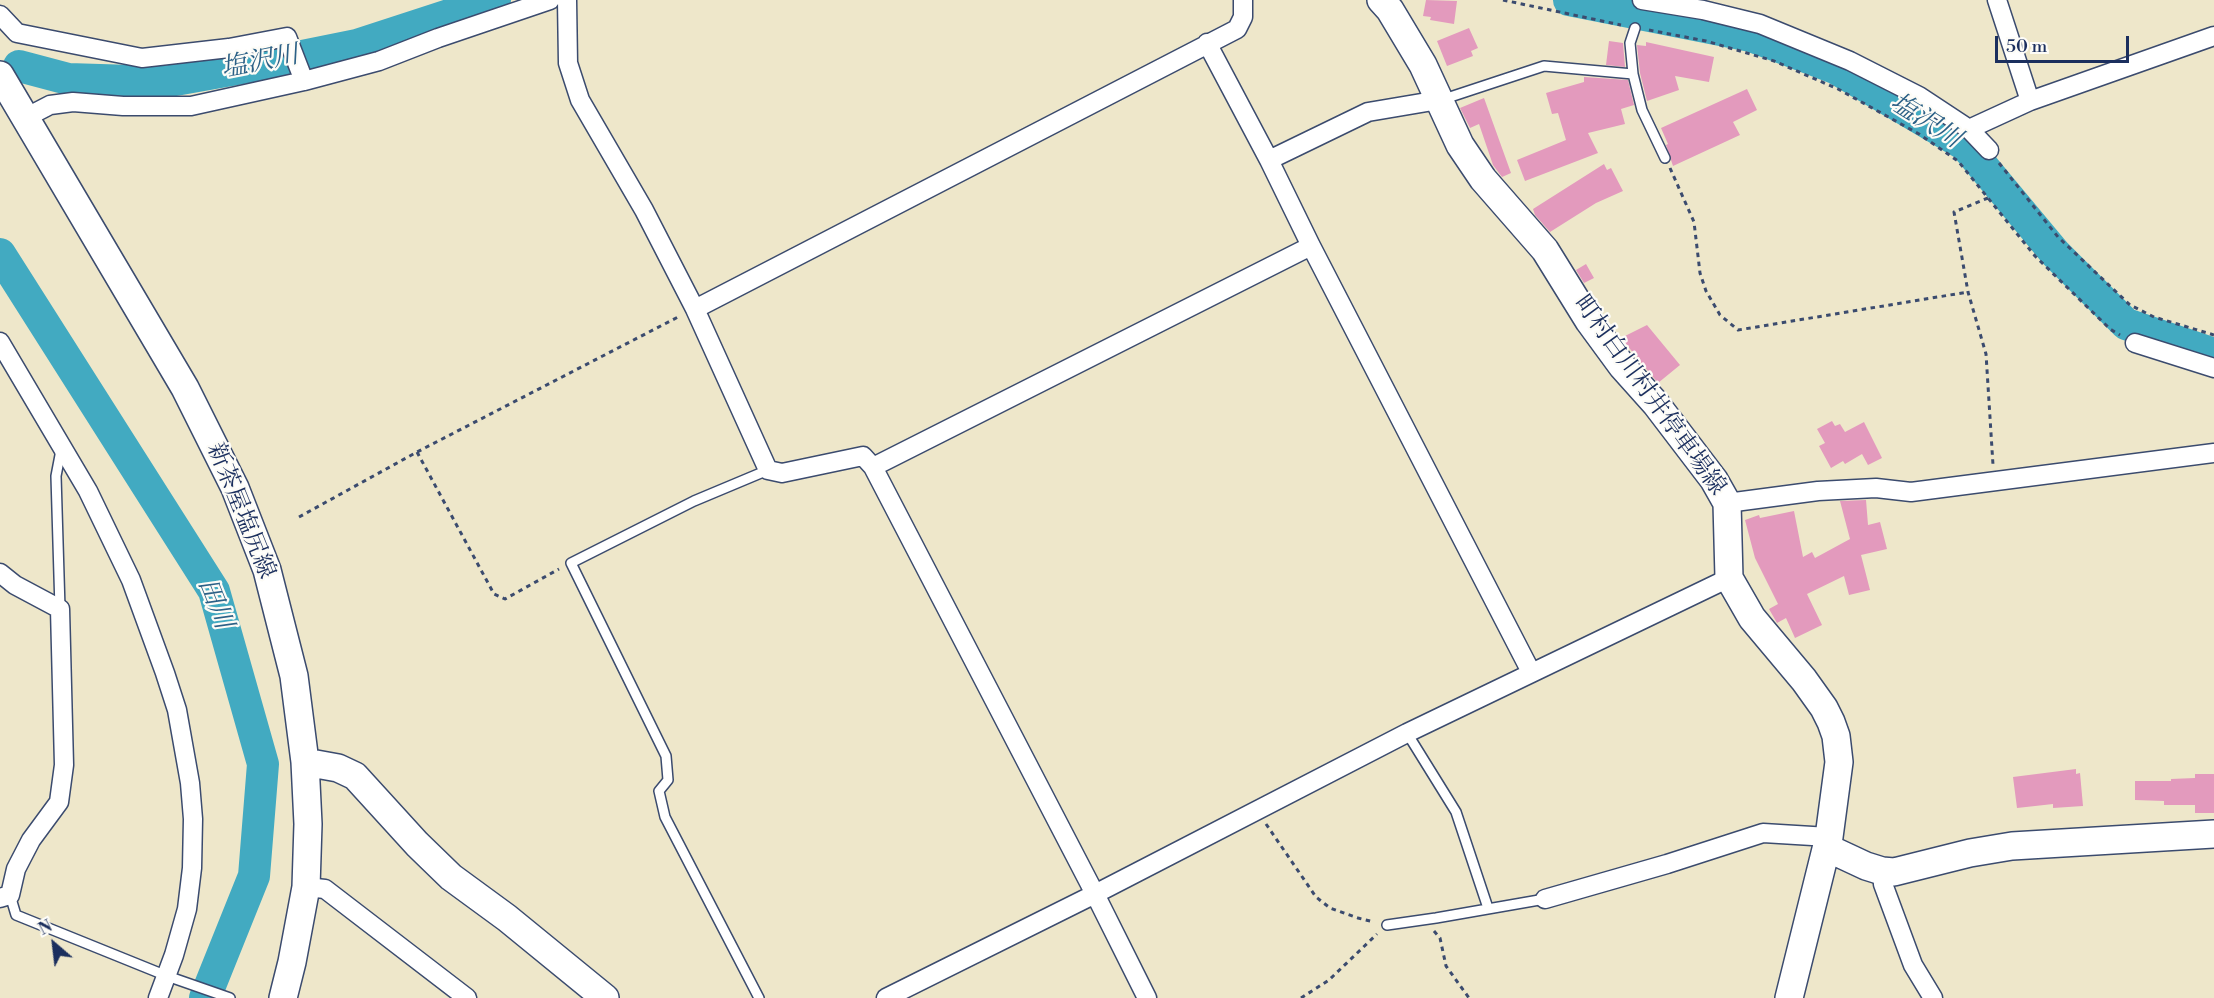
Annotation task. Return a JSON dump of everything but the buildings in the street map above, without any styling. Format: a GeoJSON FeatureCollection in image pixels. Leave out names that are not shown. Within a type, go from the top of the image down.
{"type":"FeatureCollection","features":[{"type":"Feature","properties":{"kind":"main road","name":"町村白川村井停車場線"},"geometry":{"type":"LineString","coordinates":[[1381,0],[1390,10],[1423,65],[1460,145],[1483,179],[1545,250],[1589,321],[1622,366],[1656,404],[1714,480],[1727,503],[1729,579],[1752,618],[1804,680],[1831,722],[1836,736],[1839,762],[1827,844],[1789,998]]}},
{"type":"Feature","properties":{"kind":"main road","name":"新茶屋塩尻線"},"geometry":{"type":"LineString","coordinates":[[0,75],[185,388],[235,488],[267,570],[294,676],[305,762],[308,824],[306,887],[283,998]]}},
{"type":"Feature","properties":{"kind":"main road"},"geometry":{"type":"LineString","coordinates":[[305,762],[338,768],[355,776],[417,844],[451,877],[507,918],[605,998]]}},
{"type":"Feature","properties":{"kind":"main road"},"geometry":{"type":"LineString","coordinates":[[1827,844],[1836,852],[1866,866],[1894,872],[1970,853],[2012,846],[2214,834]]}},
{"type":"Feature","properties":{"kind":"street"},"geometry":{"type":"LineString","coordinates":[[25,118],[50,105],[73,102],[123,106],[191,106],[304,81],[380,61],[438,38],[550,0]]}},
{"type":"Feature","properties":{"kind":"street"},"geometry":{"type":"LineString","coordinates":[[567,0],[568,63],[580,100],[644,210],[695,309],[768,470],[782,473],[863,456],[873,467],[1095,894],[1146,998]]}},
{"type":"Feature","properties":{"kind":"street"},"geometry":{"type":"LineString","coordinates":[[695,309],[1237,29],[1243,17],[1243,0]]}},
{"type":"Feature","properties":{"kind":"street"},"geometry":{"type":"LineString","coordinates":[[1642,0],[1704,10],[1760,24],[1850,61],[1919,96],[1969,129],[1989,150]]}},
{"type":"Feature","properties":{"kind":"street"},"geometry":{"type":"LineString","coordinates":[[1997,0],[2030,101]]}},
{"type":"Feature","properties":{"kind":"street"},"geometry":{"type":"LineString","coordinates":[[0,15],[17,33],[142,58],[229,48],[287,37],[304,81]]}},
{"type":"Feature","properties":{"kind":"street"},"geometry":{"type":"LineString","coordinates":[[1969,129],[2030,101],[2214,36]]}},
{"type":"Feature","properties":{"kind":"street"},"geometry":{"type":"LineString","coordinates":[[1207,43],[1532,672]]}},
{"type":"Feature","properties":{"kind":"street"},"geometry":{"type":"LineString","coordinates":[[1269,160],[1368,112],[1439,100]]}},
{"type":"Feature","properties":{"kind":"street"},"geometry":{"type":"LineString","coordinates":[[873,467],[1311,246]]}},
{"type":"Feature","properties":{"kind":"street"},"geometry":{"type":"LineString","coordinates":[[0,342],[88,491],[131,580],[177,710],[190,783],[193,819],[192,868],[187,909],[169,976],[158,998]]}},
{"type":"Feature","properties":{"kind":"street"},"geometry":{"type":"LineString","coordinates":[[2135,343],[2214,368]]}},
{"type":"Feature","properties":{"kind":"street"},"geometry":{"type":"LineString","coordinates":[[1727,503],[1818,491],[1876,488],[1911,492],[2214,453]]}},
{"type":"Feature","properties":{"kind":"street"},"geometry":{"type":"LineString","coordinates":[[0,573],[15,585],[60,609],[64,765],[59,802],[31,840],[5,896]]}},
{"type":"Feature","properties":{"kind":"street"},"geometry":{"type":"LineString","coordinates":[[886,998],[1095,894],[1407,733],[1729,579]]}},
{"type":"Feature","properties":{"kind":"street"},"geometry":{"type":"LineString","coordinates":[[1545,898],[1667,864],[1763,833],[1827,844]]}},
{"type":"Feature","properties":{"kind":"street"},"geometry":{"type":"LineString","coordinates":[[1882,871],[1883,884],[1913,965],[1933,998]]}},
{"type":"Feature","properties":{"kind":"street"},"geometry":{"type":"LineString","coordinates":[[306,887],[325,889],[467,998]]}},
{"type":"Feature","properties":{"kind":"lane"},"geometry":{"type":"LineString","coordinates":[[1635,28],[1630,43],[1633,74],[1642,110],[1665,158]]}},
{"type":"Feature","properties":{"kind":"lane"},"geometry":{"type":"LineString","coordinates":[[1439,100],[1544,66],[1633,74]]}},
{"type":"Feature","properties":{"kind":"lane"},"geometry":{"type":"LineString","coordinates":[[60,609],[57,476],[61,448]]}},
{"type":"Feature","properties":{"kind":"lane"},"geometry":{"type":"LineString","coordinates":[[759,998],[665,817],[659,791],[668,780],[666,756],[571,563],[694,501],[768,470]]}},
{"type":"Feature","properties":{"kind":"lane"},"geometry":{"type":"LineString","coordinates":[[1407,733],[1456,812],[1488,908]]}},
{"type":"Feature","properties":{"kind":"lane"},"geometry":{"type":"LineString","coordinates":[[5,896],[16,915],[230,998]]}},
{"type":"Feature","properties":{"kind":"lane"},"geometry":{"type":"LineString","coordinates":[[1387,924],[1426,920],[1545,898]]}},
{"type":"Feature","properties":{"kind":"path"},"geometry":{"type":"LineString","coordinates":[[1503,0],[1706,41],[1774,61],[1838,89],[1919,134],[1958,161],[2035,256],[2110,329],[2135,343]]}},
{"type":"Feature","properties":{"kind":"path"},"geometry":{"type":"LineString","coordinates":[[1989,150],[2058,237],[2130,305],[2154,317],[2214,335]]}},
{"type":"Feature","properties":{"kind":"path"},"geometry":{"type":"LineString","coordinates":[[1665,158],[1694,222],[1701,273],[1706,291],[1720,315],[1738,330],[1968,292]]}},
{"type":"Feature","properties":{"kind":"path"},"geometry":{"type":"LineString","coordinates":[[1988,198],[1954,212],[1968,292],[1986,354],[1994,482]]}},
{"type":"Feature","properties":{"kind":"path"},"geometry":{"type":"LineString","coordinates":[[299,517],[417,452],[695,309]]}},
{"type":"Feature","properties":{"kind":"path"},"geometry":{"type":"LineString","coordinates":[[417,452],[494,594],[505,599],[571,563]]}},
{"type":"Feature","properties":{"kind":"path"},"geometry":{"type":"LineString","coordinates":[[1257,810],[1316,897],[1330,908],[1358,918],[1387,924]]}},
{"type":"Feature","properties":{"kind":"path"},"geometry":{"type":"LineString","coordinates":[[1426,920],[1440,938],[1446,966],[1469,998]]}},
{"type":"Feature","properties":{"kind":"path"},"geometry":{"type":"LineString","coordinates":[[1301,998],[1329,980],[1387,924]]}},
{"type":"Feature","properties":{"kind":"waterway","name":"塩沢川"},"geometry":{"type":"LineString","coordinates":[[19,66],[68,79],[164,82],[357,45],[495,0]]}},
{"type":"Feature","properties":{"kind":"waterway","name":"塩沢川"},"geometry":{"type":"LineString","coordinates":[[1569,0],[1751,36],[1835,68],[1965,145],[2055,253],[2126,324],[2214,354]]}},
{"type":"Feature","properties":{"kind":"waterway","name":"田川"},"geometry":{"type":"LineString","coordinates":[[0,254],[214,591],[263,764],[254,876],[205,998]]}}]}
